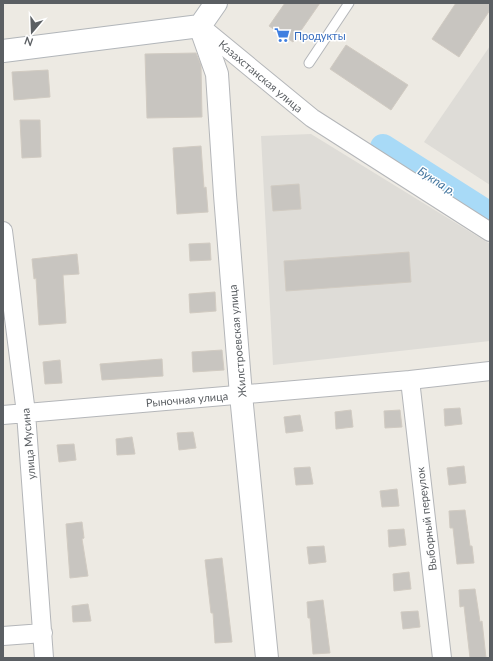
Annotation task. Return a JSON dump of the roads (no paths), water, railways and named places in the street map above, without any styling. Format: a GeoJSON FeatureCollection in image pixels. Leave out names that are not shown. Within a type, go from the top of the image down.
{"type":"FeatureCollection","features":[{"type":"Feature","properties":{"kind":"street"},"geometry":{"type":"LineString","coordinates":[[3,51],[200,26],[216,3]]}},
{"type":"Feature","properties":{"kind":"street","name":"Казахстанская улица"},"geometry":{"type":"LineString","coordinates":[[200,26],[312,118],[490,232]]}},
{"type":"Feature","properties":{"kind":"street","name":"Жилстроевская улица"},"geometry":{"type":"LineString","coordinates":[[200,26],[217,74],[241,394],[267,658]]}},
{"type":"Feature","properties":{"kind":"street","name":"улица Мусина"},"geometry":{"type":"LineString","coordinates":[[3,237],[26,413],[44,658]]}},
{"type":"Feature","properties":{"kind":"street","name":"Рыночная улица"},"geometry":{"type":"LineString","coordinates":[[3,415],[410,380],[490,371]]}},
{"type":"Feature","properties":{"kind":"street","name":"Выборный переулок"},"geometry":{"type":"LineString","coordinates":[[410,380],[442,658]]}},
{"type":"Feature","properties":{"kind":"street"},"geometry":{"type":"LineString","coordinates":[[3,636],[43,633]]}},
{"type":"Feature","properties":{"kind":"lane"},"geometry":{"type":"LineString","coordinates":[[309,63],[350,3]]}},
{"type":"Feature","properties":{"kind":"waterway","name":"Букпа р."},"geometry":{"type":"LineString","coordinates":[[383,147],[490,215]]}},
{"type":"Feature","properties":{"kind":"place","name":"Продукты"},"geometry":{"type":"Point","coordinates":[282,35]}}]}
